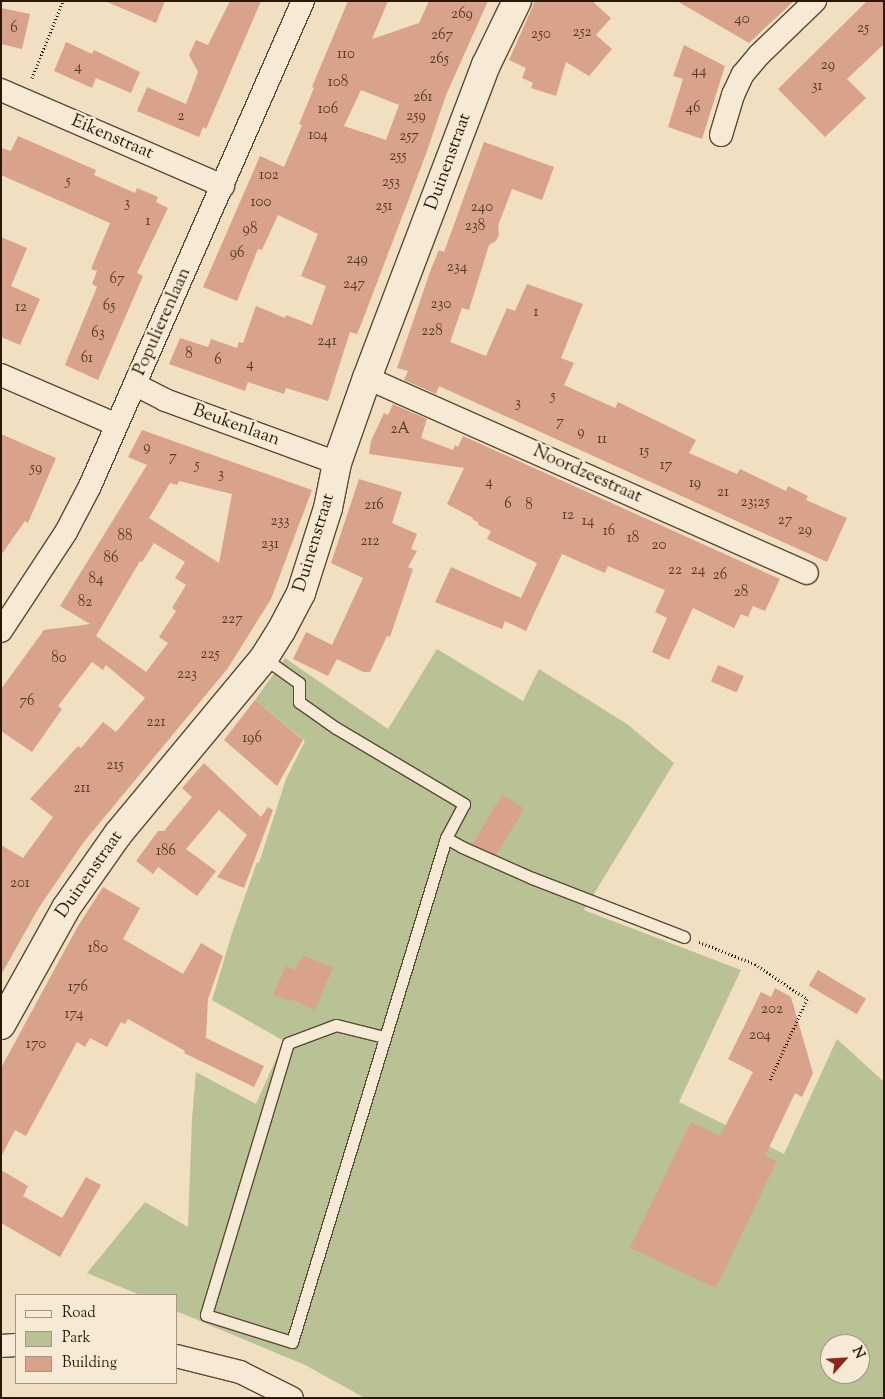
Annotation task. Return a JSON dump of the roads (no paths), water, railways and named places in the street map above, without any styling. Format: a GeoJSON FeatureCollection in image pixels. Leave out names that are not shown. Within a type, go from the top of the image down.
{"type":"FeatureCollection","features":[{"type":"Feature","properties":{"kind":"street","name":"Populierenlaan"},"geometry":{"type":"LineString","coordinates":[[1,631],[66,532],[90,486],[136,385],[303,1]]}},
{"type":"Feature","properties":{"kind":"street","name":"Duinenstraat"},"geometry":{"type":"LineString","coordinates":[[1,1025],[8,997],[66,908],[118,834],[264,658],[301,593],[328,508],[337,464],[367,378],[464,120],[486,65],[517,1]]}},
{"type":"Feature","properties":{"kind":"street"},"geometry":{"type":"LineString","coordinates":[[721,135],[733,95],[743,74],[758,56],[815,1]]}},
{"type":"Feature","properties":{"kind":"street","name":"Eikenstraat"},"geometry":{"type":"LineString","coordinates":[[1,90],[223,186]]}},
{"type":"Feature","properties":{"kind":"street"},"geometry":{"type":"LineString","coordinates":[[1,375],[117,425]]}},
{"type":"Feature","properties":{"kind":"street","name":"Noordzeestraat"},"geometry":{"type":"LineString","coordinates":[[367,378],[808,573]]}},
{"type":"Feature","properties":{"kind":"street","name":"Beukenlaan"},"geometry":{"type":"LineString","coordinates":[[136,385],[165,400],[337,464]]}},
{"type":"Feature","properties":{"kind":"street"},"geometry":{"type":"LineString","coordinates":[[1,1346],[15,1345]]}},
{"type":"Feature","properties":{"kind":"street"},"geometry":{"type":"LineString","coordinates":[[178,1356],[240,1372],[292,1398]]}},
{"type":"Feature","properties":{"kind":"lane"},"geometry":{"type":"LineString","coordinates":[[264,658],[299,683],[299,702],[336,728],[464,804],[446,838],[292,1342],[206,1315],[288,1043],[336,1025],[384,1037]]}},
{"type":"Feature","properties":{"kind":"lane"},"geometry":{"type":"LineString","coordinates":[[446,838],[532,878],[684,937]]}}]}
